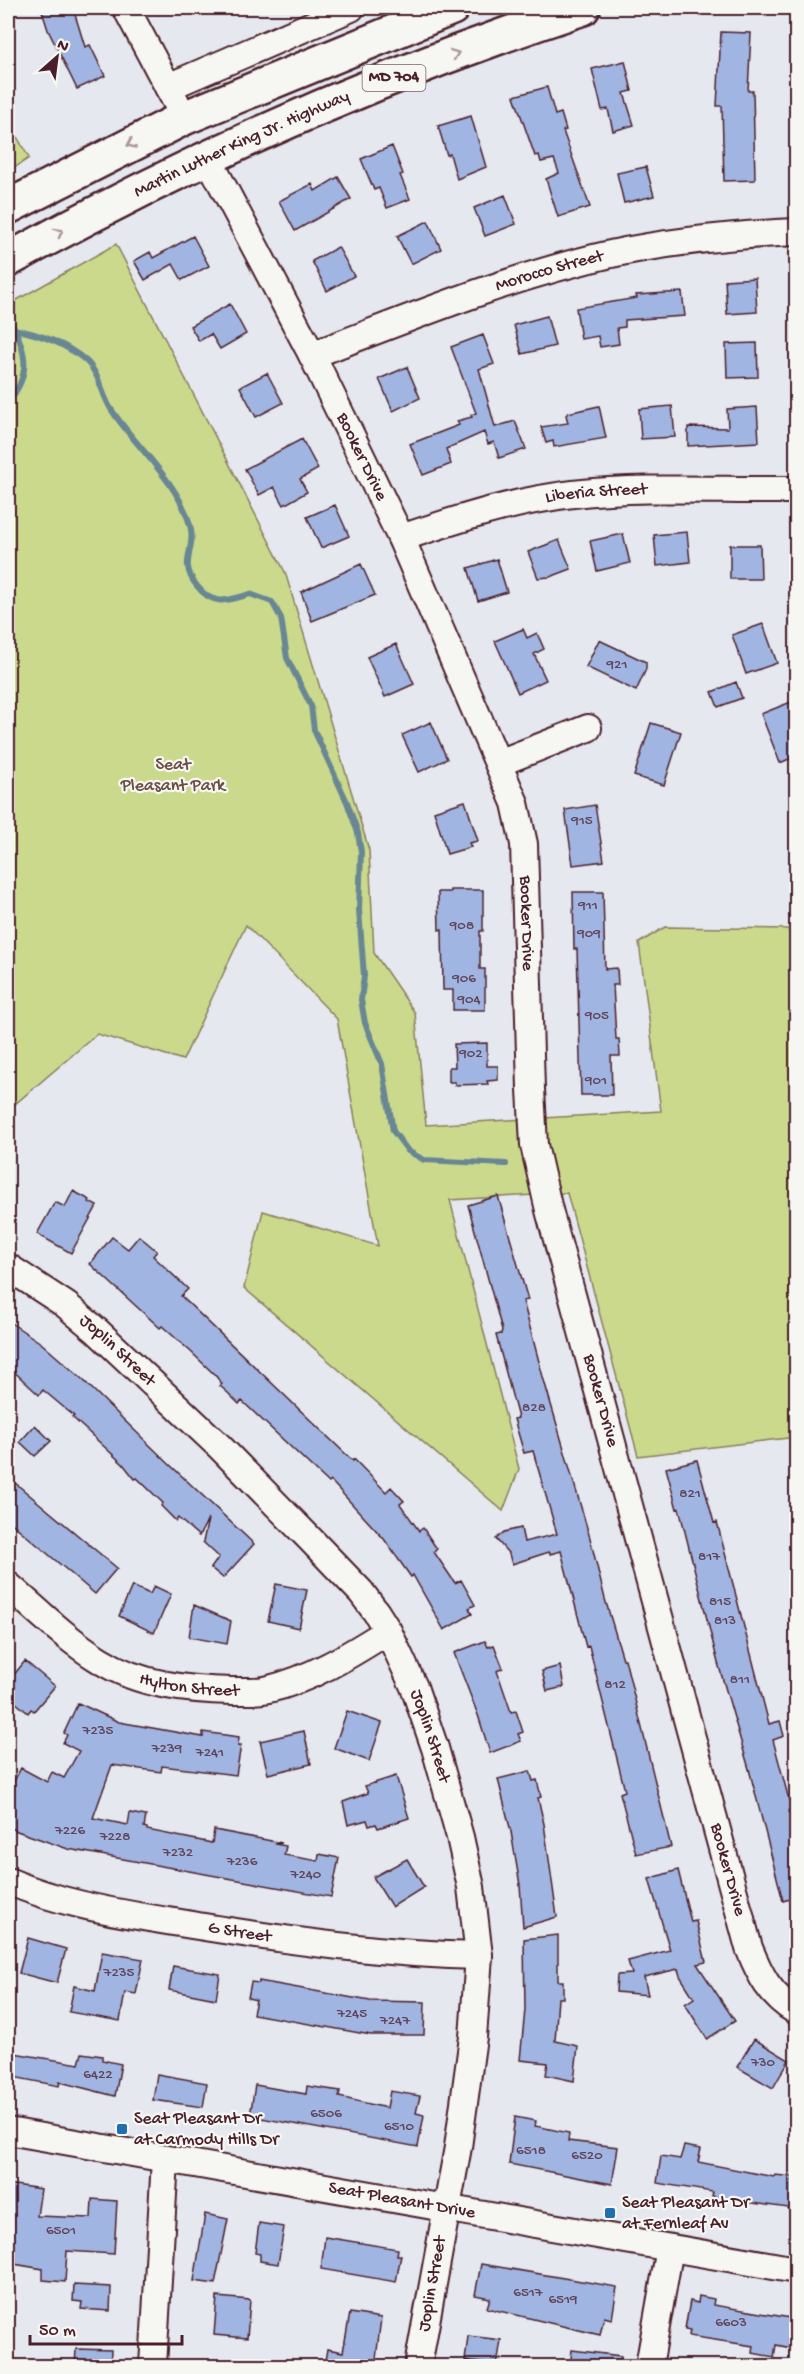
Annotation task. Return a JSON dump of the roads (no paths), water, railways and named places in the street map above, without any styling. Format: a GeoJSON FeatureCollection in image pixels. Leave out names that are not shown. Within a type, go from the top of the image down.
{"type":"FeatureCollection","features":[{"type":"Feature","properties":{"kind":"main road","name":"MD 704"},"geometry":{"type":"LineString","coordinates":[[8,207],[184,118],[452,8]]}},
{"type":"Feature","properties":{"kind":"main road","name":"Martin Luther King Jr. Highway"},"geometry":{"type":"LineString","coordinates":[[8,260],[68,226],[208,158],[369,88],[483,43],[583,8]]}},
{"type":"Feature","properties":{"kind":"main road"},"geometry":{"type":"LineString","coordinates":[[208,158],[204,145],[205,134],[211,126],[229,115],[374,54],[401,37],[409,25]]}},
{"type":"Feature","properties":{"kind":"main road"},"geometry":{"type":"LineString","coordinates":[[8,235],[54,208],[163,153],[178,138],[184,118]]}},
{"type":"Feature","properties":{"kind":"street"},"geometry":{"type":"LineString","coordinates":[[126,8],[184,118]]}},
{"type":"Feature","properties":{"kind":"street"},"geometry":{"type":"LineString","coordinates":[[168,87],[351,8]]}},
{"type":"Feature","properties":{"kind":"street","name":"Booker Drive"},"geometry":{"type":"LineString","coordinates":[[208,158],[312,355],[401,538],[515,803],[524,844],[534,1145],[549,1210],[749,1948],[771,1992],[796,2011]]}},
{"type":"Feature","properties":{"kind":"street","name":"Morocco Street"},"geometry":{"type":"LineString","coordinates":[[312,355],[488,289],[600,257],[691,241],[796,232]]}},
{"type":"Feature","properties":{"kind":"street","name":"Liberia Street"},"geometry":{"type":"LineString","coordinates":[[401,538],[504,506],[573,494],[660,488],[796,489]]}},
{"type":"Feature","properties":{"kind":"street"},"geometry":{"type":"LineString","coordinates":[[499,763],[588,728]]}},
{"type":"Feature","properties":{"kind":"street","name":"Joplin Street"},"geometry":{"type":"LineString","coordinates":[[8,1267],[66,1305],[219,1446],[360,1592],[388,1630],[414,1687],[446,1786],[471,1887],[479,1956],[473,2037],[458,2147],[418,2367]]}},
{"type":"Feature","properties":{"kind":"street","name":"Hylton Street"},"geometry":{"type":"LineString","coordinates":[[8,1584],[67,1636],[105,1663],[147,1681],[189,1688],[215,1691],[268,1690],[333,1664],[388,1630]]}},
{"type":"Feature","properties":{"kind":"street","name":"G Street"},"geometry":{"type":"LineString","coordinates":[[8,1881],[66,1902],[242,1933],[336,1947],[434,1955],[479,1956]]}},
{"type":"Feature","properties":{"kind":"street","name":"Seat Pleasant Drive"},"geometry":{"type":"LineString","coordinates":[[8,2131],[796,2270]]}},
{"type":"Feature","properties":{"kind":"street"},"geometry":{"type":"LineString","coordinates":[[153,2367],[165,2160]]}},
{"type":"Feature","properties":{"kind":"street"},"geometry":{"type":"LineString","coordinates":[[649,2367],[670,2248]]}},
{"type":"Feature","properties":{"kind":"waterway"},"geometry":{"type":"LineString","coordinates":[[8,315],[19,338],[24,359],[22,380],[8,402]]}},
{"type":"Feature","properties":{"kind":"waterway"},"geometry":{"type":"LineString","coordinates":[[14,329],[61,344],[78,354],[90,366],[113,412],[179,498],[191,530],[188,564],[191,578],[203,593],[215,600],[235,599],[250,594],[272,602],[281,618],[287,658],[311,706],[314,730],[347,802],[358,833],[361,852],[359,910],[364,976],[361,1000],[365,1023],[382,1064],[393,1131],[408,1151],[424,1160],[506,1164]]}},
{"type":"Feature","properties":{"kind":"place","name":"Seat Pleasant Dr at Carmody Hills Dr"},"geometry":{"type":"Point","coordinates":[122,2129]}},
{"type":"Feature","properties":{"kind":"place","name":"Seat Pleasant Dr at Fernleaf Av"},"geometry":{"type":"Point","coordinates":[610,2213]}},
{"type":"Feature","properties":{"kind":"park label","name":"Seat Pleasant Park"},"geometry":{"type":"Point","coordinates":[173,775]}}]}
